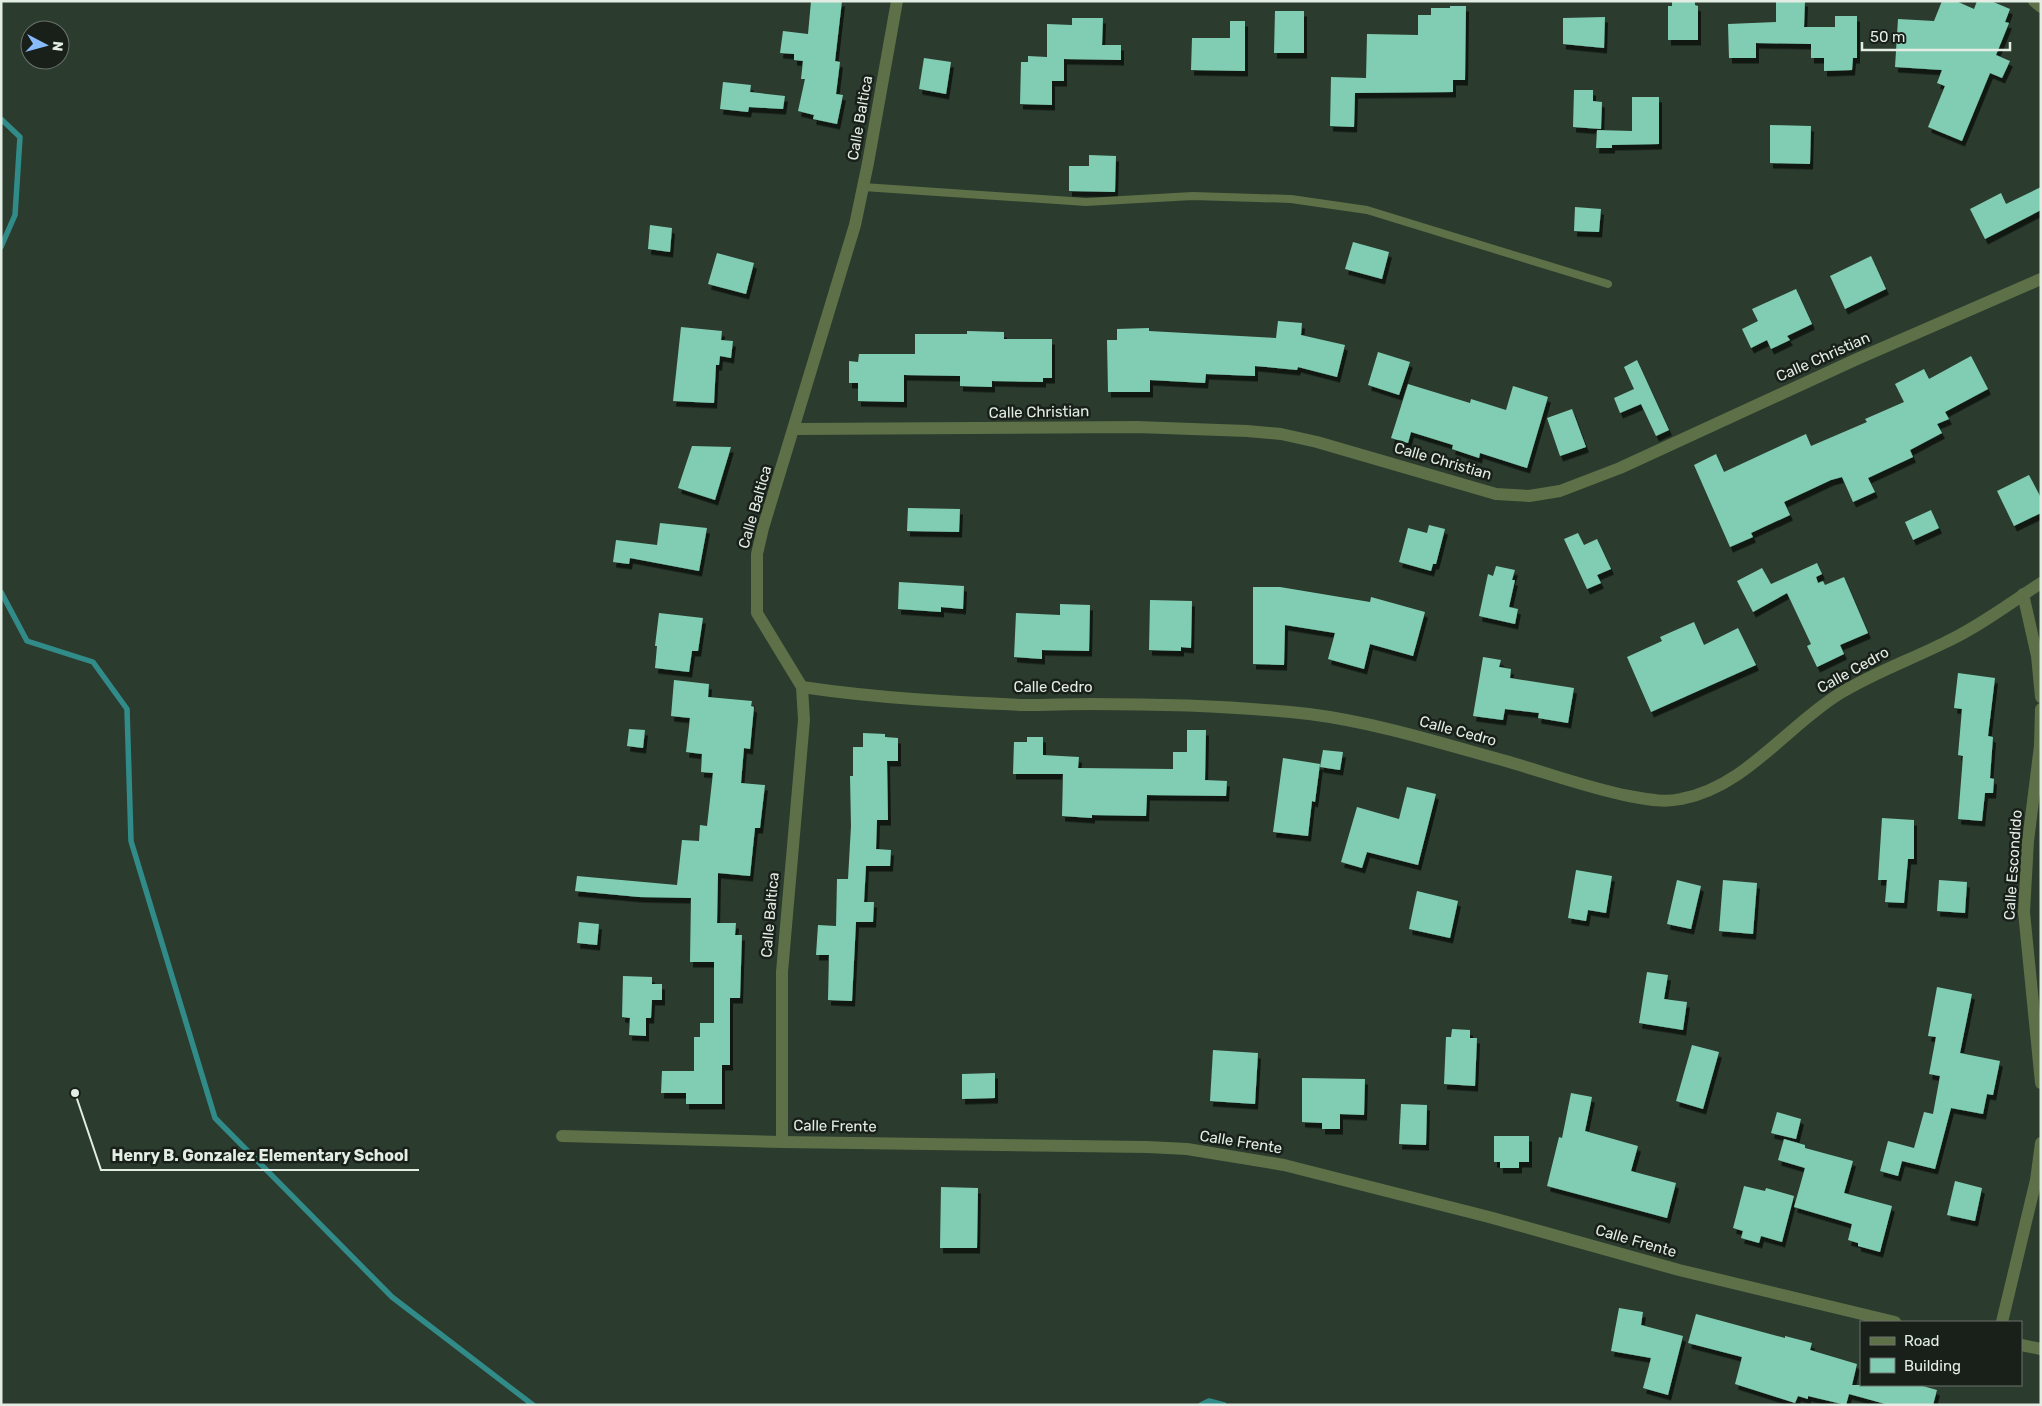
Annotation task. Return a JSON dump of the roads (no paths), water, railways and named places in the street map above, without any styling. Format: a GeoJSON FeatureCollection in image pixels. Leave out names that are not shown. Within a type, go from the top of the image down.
{"type":"FeatureCollection","features":[{"type":"Feature","properties":{"kind":"street","name":"Calle Baltica"},"geometry":{"type":"LineString","coordinates":[[782,1142],[782,972],[804,720],[802,687],[757,613],[757,554],[763,528],[855,225],[897,1]]}},
{"type":"Feature","properties":{"kind":"street"},"geometry":{"type":"LineString","coordinates":[[2034,1],[2041,7]]}},
{"type":"Feature","properties":{"kind":"street","name":"Calle Christian"},"geometry":{"type":"LineString","coordinates":[[794,429],[1138,427],[1247,430],[1281,434],[1317,442],[1496,494],[1529,496],[1560,491],[1620,468],[1857,359],[2041,279]]}},
{"type":"Feature","properties":{"kind":"street","name":"Calle Cedro"},"geometry":{"type":"LineString","coordinates":[[802,687],[864,696],[1028,705],[1185,706],[1310,715],[1369,724],[1500,759],[1604,791],[1655,801],[1681,799],[1707,790],[1734,776],[1762,756],[1814,711],[1839,694],[1945,643],[1984,621],[2041,583]]}},
{"type":"Feature","properties":{"kind":"street"},"geometry":{"type":"LineString","coordinates":[[2023,594],[2037,656],[2041,696]]}},
{"type":"Feature","properties":{"kind":"street","name":"Calle Escondido"},"geometry":{"type":"LineString","coordinates":[[2041,709],[2040,746],[2028,840],[2024,912],[2041,1083]]}},
{"type":"Feature","properties":{"kind":"street","name":"Calle Frente"},"geometry":{"type":"LineString","coordinates":[[562,1136],[1187,1149],[1284,1165],[1489,1216],[1679,1270],[1892,1321]]}},
{"type":"Feature","properties":{"kind":"street"},"geometry":{"type":"LineString","coordinates":[[2002,1321],[2036,1180],[2041,1142]]}},
{"type":"Feature","properties":{"kind":"street"},"geometry":{"type":"LineString","coordinates":[[2022,1345],[2041,1349]]}},
{"type":"Feature","properties":{"kind":"lane"},"geometry":{"type":"LineString","coordinates":[[863,187],[1086,202],[1193,196],[1291,199],[1367,210],[1608,284]]}},
{"type":"Feature","properties":{"kind":"waterway"},"geometry":{"type":"LineString","coordinates":[[1,119],[20,137],[15,215],[1,247]]}},
{"type":"Feature","properties":{"kind":"waterway"},"geometry":{"type":"LineString","coordinates":[[1,592],[27,641],[93,662],[127,709],[131,841],[215,1118],[392,1297],[533,1405]]}},
{"type":"Feature","properties":{"kind":"waterway"},"geometry":{"type":"LineString","coordinates":[[1201,1405],[1209,1401],[1224,1405]]}},
{"type":"Feature","properties":{"kind":"place","name":"Henry B. Gonzalez Elementary School"},"geometry":{"type":"Point","coordinates":[75,1093]}}]}
